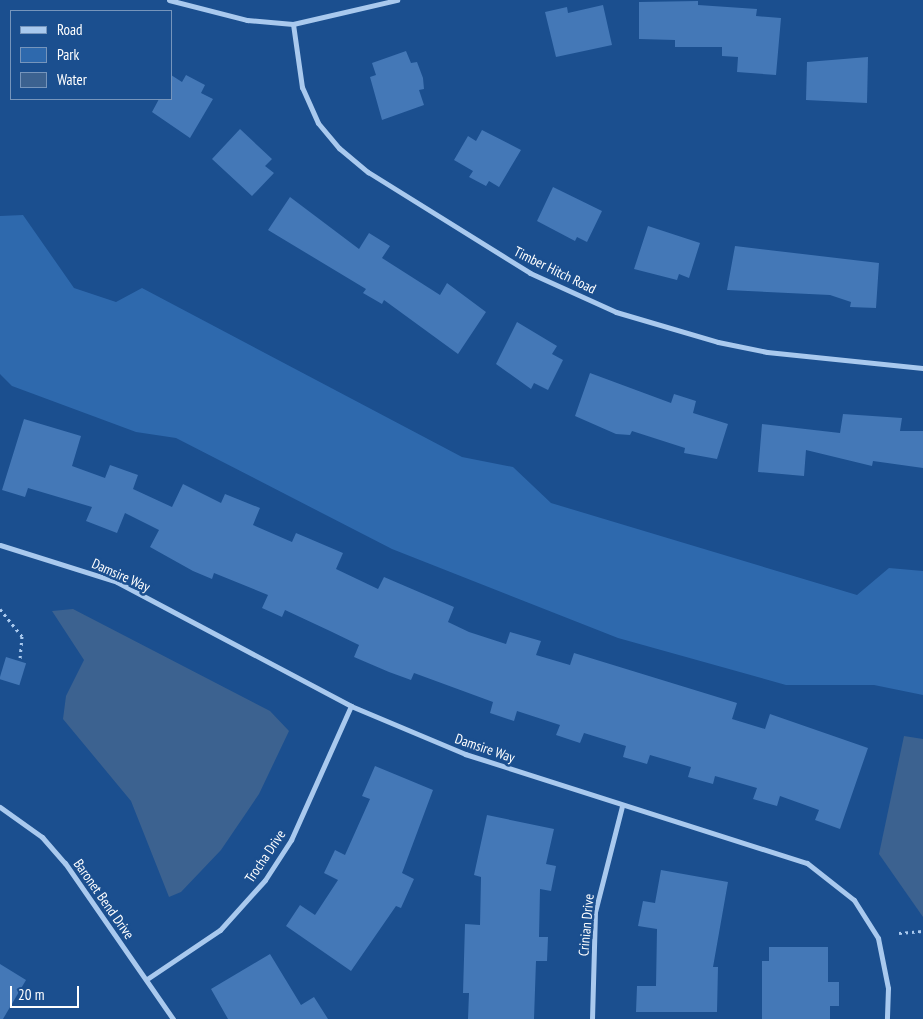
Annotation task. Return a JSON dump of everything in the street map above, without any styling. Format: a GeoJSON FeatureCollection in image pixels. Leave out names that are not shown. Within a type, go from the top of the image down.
{"type":"FeatureCollection","features":[{"type":"Feature","properties":{"kind":"street"},"geometry":{"type":"LineString","coordinates":[[169,0],[247,20],[292,24],[397,0]]}},
{"type":"Feature","properties":{"kind":"street","name":"Timber Hitch Road"},"geometry":{"type":"LineString","coordinates":[[292,24],[302,86],[318,123],[338,148],[368,172],[530,274],[616,312],[718,342],[767,352],[923,368]]}},
{"type":"Feature","properties":{"kind":"street","name":"Damsire Way"},"geometry":{"type":"LineString","coordinates":[[0,545],[117,582],[351,706],[466,754],[622,806],[786,855],[838,885],[854,900],[878,938],[888,988],[887,1019]]}},
{"type":"Feature","properties":{"kind":"street","name":"Trocha Drive"},"geometry":{"type":"LineString","coordinates":[[147,979],[220,930],[265,880],[296,831],[351,706]]}},
{"type":"Feature","properties":{"kind":"street","name":"Crinian Drive"},"geometry":{"type":"LineString","coordinates":[[592,1019],[595,912],[622,806]]}},
{"type":"Feature","properties":{"kind":"street","name":"Baronet Bend Drive"},"geometry":{"type":"LineString","coordinates":[[0,807],[42,837],[65,863],[173,1019]]}},
{"type":"Feature","properties":{"kind":"path"},"geometry":{"type":"LineString","coordinates":[[0,609],[22,636],[20,659]]}},
{"type":"Feature","properties":{"kind":"path"},"geometry":{"type":"LineString","coordinates":[[899,933],[923,931]]}},
{"type":"Feature","properties":{"kind":"green space"},"geometry":{"type":"Polygon","coordinates":[[[23,215],[74,288],[116,302],[142,288],[462,457],[513,467],[551,503],[857,595],[889,568],[923,571],[923,695],[874,685],[786,685],[618,638],[392,549],[176,438],[136,432],[12,386],[0,374],[0,216],[23,215]]]}},
{"type":"Feature","properties":{"kind":"water"},"geometry":{"type":"Polygon","coordinates":[[[73,609],[270,711],[289,731],[259,794],[221,850],[181,892],[169,897],[131,801],[63,719],[66,696],[84,660],[52,611],[73,609]]]}},
{"type":"Feature","properties":{"kind":"water"},"geometry":{"type":"Polygon","coordinates":[[[904,736],[923,739],[923,917],[879,854],[904,736]]]}},
{"type":"Feature","properties":{"kind":"building"},"geometry":{"type":"Polygon","coordinates":[[[698,1],[698,5],[757,9],[756,16],[781,18],[776,75],[737,72],[738,57],[722,56],[722,47],[675,47],[675,40],[639,39],[639,2],[698,1]]]}},
{"type":"Feature","properties":{"kind":"building"},"geometry":{"type":"Polygon","coordinates":[[[603,5],[612,45],[556,57],[545,12],[567,7],[568,13],[603,5]]]}},
{"type":"Feature","properties":{"kind":"building"},"geometry":{"type":"Polygon","coordinates":[[[406,51],[411,63],[417,62],[423,78],[424,89],[419,90],[424,105],[382,120],[370,77],[376,75],[372,63],[406,51]]]}},
{"type":"Feature","properties":{"kind":"building"},"geometry":{"type":"Polygon","coordinates":[[[868,57],[867,103],[806,100],[807,62],[868,57]]]}},
{"type":"Feature","properties":{"kind":"building"},"geometry":{"type":"Polygon","coordinates":[[[186,75],[205,85],[201,93],[213,99],[190,138],[152,112],[158,100],[172,100],[172,76],[182,82],[186,75]]]}},
{"type":"Feature","properties":{"kind":"building"},"geometry":{"type":"Polygon","coordinates":[[[240,129],[272,159],[265,166],[274,173],[252,196],[212,159],[240,129]]]}},
{"type":"Feature","properties":{"kind":"building"},"geometry":{"type":"Polygon","coordinates":[[[482,130],[521,150],[499,187],[489,181],[486,186],[469,177],[473,171],[454,160],[468,136],[476,141],[482,130]]]}},
{"type":"Feature","properties":{"kind":"building"},"geometry":{"type":"Polygon","coordinates":[[[553,187],[602,211],[587,242],[577,237],[575,241],[537,221],[553,187]]]}},
{"type":"Feature","properties":{"kind":"building"},"geometry":{"type":"Polygon","coordinates":[[[290,197],[359,249],[369,233],[390,246],[382,258],[440,295],[447,283],[486,312],[458,354],[384,300],[382,304],[363,293],[366,289],[268,230],[290,197]]]}},
{"type":"Feature","properties":{"kind":"building"},"geometry":{"type":"Polygon","coordinates":[[[648,226],[700,243],[689,278],[679,274],[677,280],[634,269],[648,226]]]}},
{"type":"Feature","properties":{"kind":"building"},"geometry":{"type":"Polygon","coordinates":[[[735,246],[879,263],[876,308],[850,307],[851,302],[830,295],[727,290],[735,246]]]}},
{"type":"Feature","properties":{"kind":"building"},"geometry":{"type":"Polygon","coordinates":[[[517,322],[557,346],[552,354],[563,360],[548,390],[534,383],[531,389],[496,364],[517,322]]]}},
{"type":"Feature","properties":{"kind":"building"},"geometry":{"type":"Polygon","coordinates":[[[590,373],[671,403],[674,394],[696,401],[693,413],[728,424],[717,459],[684,453],[685,448],[632,431],[630,435],[616,434],[575,416],[590,373]]]}},
{"type":"Feature","properties":{"kind":"building"},"geometry":{"type":"Polygon","coordinates":[[[843,414],[902,418],[900,431],[923,431],[923,468],[873,461],[872,466],[806,450],[804,476],[758,472],[762,424],[840,433],[843,414]]]}},
{"type":"Feature","properties":{"kind":"building"},"geometry":{"type":"Polygon","coordinates":[[[24,419],[81,436],[72,466],[105,478],[110,465],[138,475],[133,489],[172,507],[183,484],[221,503],[225,494],[260,508],[253,525],[292,542],[296,533],[343,553],[336,569],[378,589],[384,577],[454,607],[448,622],[469,632],[506,644],[510,632],[541,641],[536,655],[570,665],[574,653],[737,703],[732,719],[765,729],[770,714],[868,748],[840,829],[815,820],[819,810],[780,796],[777,806],[753,799],[757,788],[715,776],[713,784],[688,777],[691,767],[650,755],[647,764],[623,757],[626,746],[584,733],[580,743],[556,735],[560,725],[517,711],[514,721],[490,713],[493,702],[414,673],[411,680],[354,657],[359,645],[285,610],[282,617],[262,608],[268,595],[214,573],[212,579],[193,571],[150,547],[159,530],[125,513],[117,533],[86,521],[92,507],[28,488],[25,497],[2,490],[24,419]]]}},
{"type":"Feature","properties":{"kind":"building"},"geometry":{"type":"Polygon","coordinates":[[[6,657],[26,663],[19,685],[0,679],[6,657]]]}},
{"type":"Feature","properties":{"kind":"building"},"geometry":{"type":"Polygon","coordinates":[[[375,766],[433,790],[402,873],[414,879],[401,908],[396,906],[351,971],[286,926],[300,905],[315,915],[338,880],[324,873],[335,850],[345,855],[370,799],[362,796],[375,766]]]}},
{"type":"Feature","properties":{"kind":"building"},"geometry":{"type":"Polygon","coordinates":[[[487,815],[554,829],[546,864],[556,866],[551,891],[540,889],[539,937],[548,937],[547,961],[536,961],[534,1019],[468,1019],[469,993],[463,993],[465,924],[480,925],[481,877],[474,875],[487,815]]]}},
{"type":"Feature","properties":{"kind":"building"},"geometry":{"type":"Polygon","coordinates":[[[661,870],[728,882],[713,967],[718,967],[717,1012],[636,1012],[637,986],[656,986],[657,929],[638,926],[643,901],[655,903],[661,870]]]}},
{"type":"Feature","properties":{"kind":"building"},"geometry":{"type":"Polygon","coordinates":[[[769,947],[828,947],[828,982],[839,982],[839,1006],[830,1006],[830,1019],[762,1019],[762,961],[769,961],[769,947]]]}},
{"type":"Feature","properties":{"kind":"building"},"geometry":{"type":"Polygon","coordinates":[[[270,954],[301,1005],[314,997],[328,1019],[228,1019],[211,989],[270,954]]]}},
{"type":"Feature","properties":{"kind":"building"},"geometry":{"type":"Polygon","coordinates":[[[0,964],[26,980],[3,1019],[0,1019],[0,964]]]}}]}
